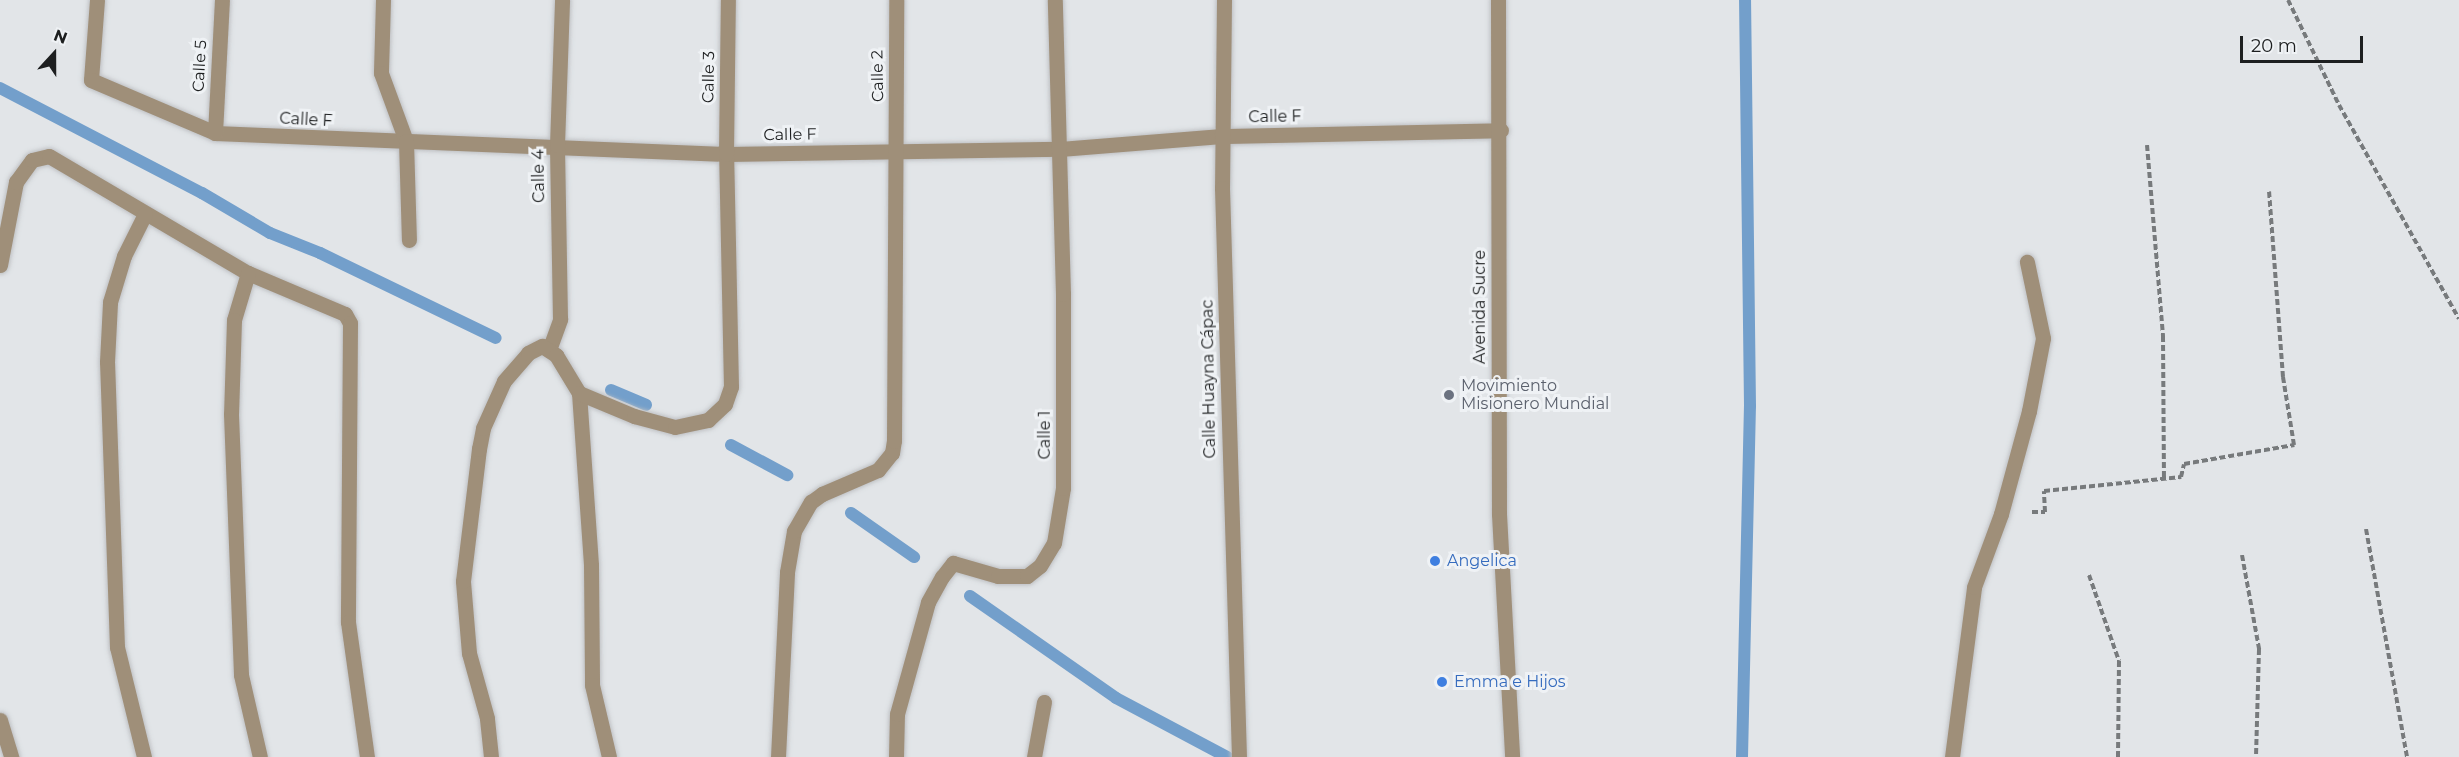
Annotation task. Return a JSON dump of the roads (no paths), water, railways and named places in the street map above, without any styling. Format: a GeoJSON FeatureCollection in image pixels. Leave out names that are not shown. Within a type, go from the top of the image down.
{"type":"FeatureCollection","features":[{"type":"Feature","properties":{"kind":"street","name":"Calle F"},"geometry":{"type":"LineString","coordinates":[[97,0],[91,80],[215,134],[556,145],[726,154],[1060,148],[1221,136],[1501,130]]}},
{"type":"Feature","properties":{"kind":"street","name":"Calle 5"},"geometry":{"type":"LineString","coordinates":[[215,134],[222,0]]}},
{"type":"Feature","properties":{"kind":"street"},"geometry":{"type":"LineString","coordinates":[[383,0],[381,73],[406,141],[409,240]]}},
{"type":"Feature","properties":{"kind":"street","name":"Calle 4"},"geometry":{"type":"LineString","coordinates":[[549,350],[560,319],[556,145],[562,0]]}},
{"type":"Feature","properties":{"kind":"street","name":"Calle 3"},"geometry":{"type":"LineString","coordinates":[[579,393],[634,416],[675,427],[708,420],[725,404],[733,366],[726,154],[728,0]]}},
{"type":"Feature","properties":{"kind":"street","name":"Calle 2"},"geometry":{"type":"LineString","coordinates":[[778,757],[787,572],[794,531],[811,502],[822,494],[878,470],[892,453],[894,441],[896,0]]}},
{"type":"Feature","properties":{"kind":"street","name":"Calle 1"},"geometry":{"type":"LineString","coordinates":[[896,757],[897,714],[928,602],[942,577],[953,563],[998,576],[1027,576],[1041,566],[1054,543],[1063,488],[1060,148],[1055,0]]}},
{"type":"Feature","properties":{"kind":"street","name":"Calle Huayna Cápac"},"geometry":{"type":"LineString","coordinates":[[1224,0],[1221,136],[1239,757]]}},
{"type":"Feature","properties":{"kind":"street","name":"Avenida Sucre"},"geometry":{"type":"LineString","coordinates":[[1498,0],[1501,130],[1498,444],[1512,757]]}},
{"type":"Feature","properties":{"kind":"street"},"geometry":{"type":"LineString","coordinates":[[0,266],[16,182],[32,160],[49,156],[248,273],[345,314],[350,323],[346,413],[348,622],[367,757]]}},
{"type":"Feature","properties":{"kind":"street"},"geometry":{"type":"LineString","coordinates":[[144,757],[117,647],[107,362],[110,302],[124,256],[145,214]]}},
{"type":"Feature","properties":{"kind":"street"},"geometry":{"type":"LineString","coordinates":[[1952,757],[1974,587],[2001,514],[2029,411],[2043,338],[2027,262]]}},
{"type":"Feature","properties":{"kind":"street"},"geometry":{"type":"LineString","coordinates":[[248,273],[234,320],[231,414],[238,537],[238,634],[241,675],[260,757]]}},
{"type":"Feature","properties":{"kind":"street"},"geometry":{"type":"LineString","coordinates":[[491,757],[464,618],[464,571],[472,488],[483,428],[504,381],[535,348],[549,350],[579,393],[591,565],[592,685],[609,757]]}},
{"type":"Feature","properties":{"kind":"street"},"geometry":{"type":"LineString","coordinates":[[1034,757],[1044,702]]}},
{"type":"Feature","properties":{"kind":"street"},"geometry":{"type":"LineString","coordinates":[[0,720],[11,757]]}},
{"type":"Feature","properties":{"kind":"waterway"},"geometry":{"type":"LineString","coordinates":[[1742,757],[1750,406],[1745,0]]}},
{"type":"Feature","properties":{"kind":"waterway"},"geometry":{"type":"LineString","coordinates":[[0,88],[202,193],[270,233],[320,253],[496,338]]}},
{"type":"Feature","properties":{"kind":"waterway"},"geometry":{"type":"LineString","coordinates":[[611,390],[646,405]]}},
{"type":"Feature","properties":{"kind":"waterway"},"geometry":{"type":"LineString","coordinates":[[731,445],[787,475]]}},
{"type":"Feature","properties":{"kind":"waterway"},"geometry":{"type":"LineString","coordinates":[[851,513],[914,557]]}},
{"type":"Feature","properties":{"kind":"waterway"},"geometry":{"type":"LineString","coordinates":[[970,596],[1116,698],[1227,757]]}},
{"type":"Feature","properties":{"kind":"place","name":"Movimiento Misionero Mundial"},"geometry":{"type":"Point","coordinates":[1449,395]}},
{"type":"Feature","properties":{"kind":"place","name":"Angelica"},"geometry":{"type":"Point","coordinates":[1435,561]}},
{"type":"Feature","properties":{"kind":"place","name":"Emma e Hijos"},"geometry":{"type":"Point","coordinates":[1442,682]}}]}
